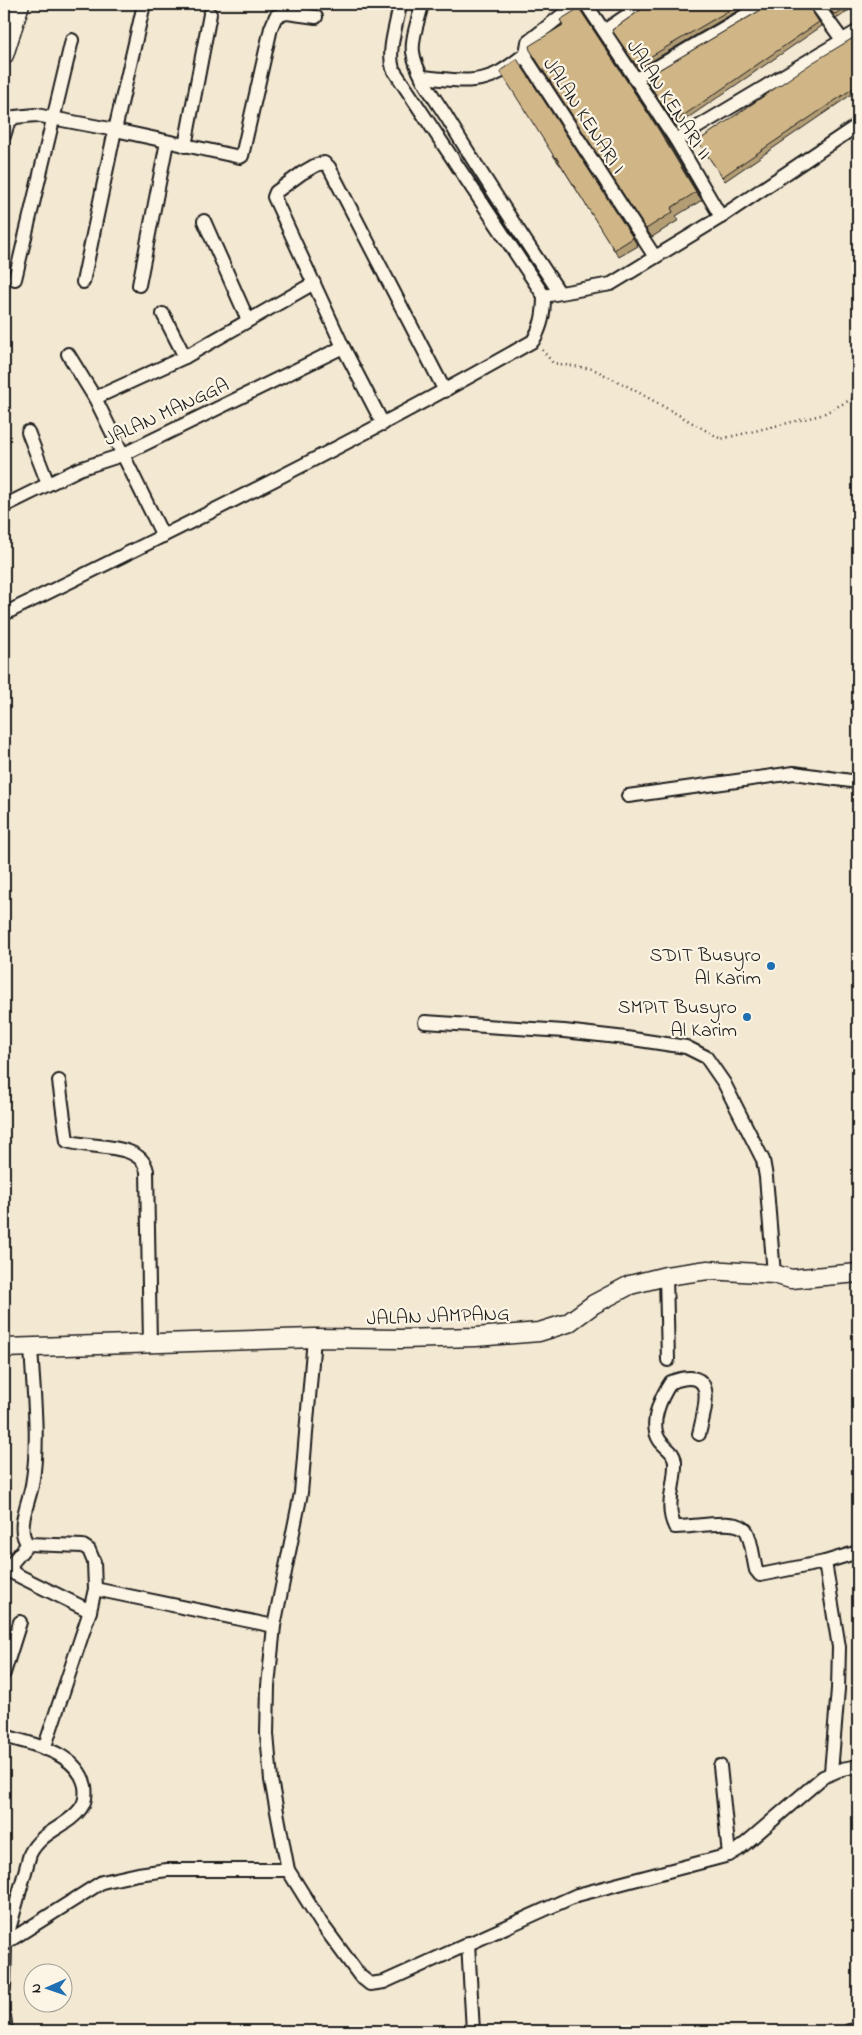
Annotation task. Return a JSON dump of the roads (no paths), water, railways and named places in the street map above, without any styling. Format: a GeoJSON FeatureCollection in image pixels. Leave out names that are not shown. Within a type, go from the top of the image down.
{"type":"FeatureCollection","features":[{"type":"Feature","properties":{"kind":"street"},"geometry":{"type":"LineString","coordinates":[[4,55],[20,4]]}},
{"type":"Feature","properties":{"kind":"street"},"geometry":{"type":"LineString","coordinates":[[83,282],[114,130],[144,4]]}},
{"type":"Feature","properties":{"kind":"street"},"geometry":{"type":"LineString","coordinates":[[4,614],[163,536],[383,424],[445,392],[533,341],[540,330],[544,312],[544,296],[396,74],[391,63],[392,45],[400,4]]}},
{"type":"Feature","properties":{"kind":"street"},"geometry":{"type":"LineString","coordinates":[[422,4],[418,25],[412,40],[413,54],[422,77],[472,159],[559,292]]}},
{"type":"Feature","properties":{"kind":"street","name":"JALAN KENARI I"},"geometry":{"type":"LineString","coordinates":[[576,4],[528,42],[527,60],[655,257]]}},
{"type":"Feature","properties":{"kind":"street","name":"JALAN KENARI II"},"geometry":{"type":"LineString","coordinates":[[586,4],[676,140],[721,217]]}},
{"type":"Feature","properties":{"kind":"street"},"geometry":{"type":"LineString","coordinates":[[604,31],[644,4]]}},
{"type":"Feature","properties":{"kind":"street"},"geometry":{"type":"LineString","coordinates":[[635,80],[765,4]]}},
{"type":"Feature","properties":{"kind":"street"},"geometry":{"type":"LineString","coordinates":[[816,4],[843,41]]}},
{"type":"Feature","properties":{"kind":"street"},"geometry":{"type":"LineString","coordinates":[[4,131],[8,123],[16,117],[36,115],[54,120],[114,130],[232,157],[241,157],[271,28],[276,16],[287,13],[316,17]]}},
{"type":"Feature","properties":{"kind":"street"},"geometry":{"type":"LineString","coordinates":[[186,146],[210,14]]}},
{"type":"Feature","properties":{"kind":"street"},"geometry":{"type":"LineString","coordinates":[[676,140],[858,31]]}},
{"type":"Feature","properties":{"kind":"street"},"geometry":{"type":"LineString","coordinates":[[15,279],[72,40]]}},
{"type":"Feature","properties":{"kind":"street"},"geometry":{"type":"LineString","coordinates":[[392,45],[412,46]]}},
{"type":"Feature","properties":{"kind":"street"},"geometry":{"type":"LineString","coordinates":[[422,77],[459,81],[479,80],[500,72],[526,54]]}},
{"type":"Feature","properties":{"kind":"street"},"geometry":{"type":"LineString","coordinates":[[544,296],[611,284],[721,217],[858,125]]}},
{"type":"Feature","properties":{"kind":"street"},"geometry":{"type":"LineString","coordinates":[[139,285],[167,142]]}},
{"type":"Feature","properties":{"kind":"street"},"geometry":{"type":"LineString","coordinates":[[383,424],[343,347],[274,195],[302,173],[316,165],[324,163],[329,167],[445,392]]}},
{"type":"Feature","properties":{"kind":"street"},"geometry":{"type":"LineString","coordinates":[[204,221],[248,320]]}},
{"type":"Feature","properties":{"kind":"street"},"geometry":{"type":"LineString","coordinates":[[95,398],[185,357],[314,283]]}},
{"type":"Feature","properties":{"kind":"street"},"geometry":{"type":"LineString","coordinates":[[163,314],[185,357]]}},
{"type":"Feature","properties":{"kind":"street","name":"JALAN MANGGA"},"geometry":{"type":"LineString","coordinates":[[4,506],[79,469],[122,455],[343,347]]}},
{"type":"Feature","properties":{"kind":"street"},"geometry":{"type":"LineString","coordinates":[[68,354],[95,398],[163,536]]}},
{"type":"Feature","properties":{"kind":"street"},"geometry":{"type":"LineString","coordinates":[[28,432],[48,484]]}},
{"type":"Feature","properties":{"kind":"street"},"geometry":{"type":"LineString","coordinates":[[628,796],[794,773],[858,782]]}},
{"type":"Feature","properties":{"kind":"street"},"geometry":{"type":"LineString","coordinates":[[425,1022],[564,1031],[626,1038],[686,1047],[706,1057],[724,1083],[763,1160],[774,1274]]}},
{"type":"Feature","properties":{"kind":"street"},"geometry":{"type":"LineString","coordinates":[[59,1081],[68,1141],[121,1150],[140,1158],[146,1166],[150,1344]]}},
{"type":"Feature","properties":{"kind":"street","name":"JALAN JAMPANG"},"geometry":{"type":"LineString","coordinates":[[4,1348],[314,1338],[400,1339],[539,1332],[568,1323],[594,1304],[630,1285],[666,1276],[708,1270],[774,1274],[792,1279],[858,1273]]}},
{"type":"Feature","properties":{"kind":"street"},"geometry":{"type":"LineString","coordinates":[[666,1276],[668,1360]]}},
{"type":"Feature","properties":{"kind":"street"},"geometry":{"type":"LineString","coordinates":[[314,1338],[301,1493],[274,1626],[268,1686],[267,1734],[271,1780],[288,1870],[321,1923],[354,1969],[365,1981],[370,1984],[384,1982],[577,1895],[729,1856],[823,1776],[831,1772],[858,1766]]}},
{"type":"Feature","properties":{"kind":"street"},"geometry":{"type":"LineString","coordinates":[[31,1346],[35,1443],[32,1483],[22,1530],[23,1538],[28,1544],[83,1546],[89,1550],[94,1562],[95,1588],[90,1612],[44,1749]]}},
{"type":"Feature","properties":{"kind":"street"},"geometry":{"type":"LineString","coordinates":[[699,1434],[706,1406],[705,1385],[700,1379],[692,1378],[671,1382],[663,1394],[659,1406],[656,1431],[660,1440],[673,1453],[675,1460],[670,1496],[671,1515],[675,1527],[733,1524],[743,1526],[747,1532],[756,1570],[760,1574],[825,1562],[858,1552]]}},
{"type":"Feature","properties":{"kind":"street"},"geometry":{"type":"LineString","coordinates":[[28,1544],[11,1564],[13,1573],[90,1612]]}},
{"type":"Feature","properties":{"kind":"street"},"geometry":{"type":"LineString","coordinates":[[825,1562],[839,1647],[838,1689],[831,1772]]}},
{"type":"Feature","properties":{"kind":"street"},"geometry":{"type":"LineString","coordinates":[[95,1588],[274,1626]]}},
{"type":"Feature","properties":{"kind":"street"},"geometry":{"type":"LineString","coordinates":[[4,1673],[20,1622]]}},
{"type":"Feature","properties":{"kind":"street"},"geometry":{"type":"LineString","coordinates":[[4,1736],[44,1749],[63,1758],[80,1772],[86,1798],[81,1808],[73,1816],[43,1836],[35,1845],[27,1863],[17,1907],[5,1944],[4,1989]]}},
{"type":"Feature","properties":{"kind":"street"},"geometry":{"type":"LineString","coordinates":[[720,1766],[729,1856]]}},
{"type":"Feature","properties":{"kind":"street"},"geometry":{"type":"LineString","coordinates":[[5,1944],[102,1882],[167,1870],[288,1870]]}},
{"type":"Feature","properties":{"kind":"street"},"geometry":{"type":"LineString","coordinates":[[468,1943],[473,2031]]}},
{"type":"Feature","properties":{"kind":"street"},"geometry":{"type":"LineString","coordinates":[[4,2016],[6,2031]]}},
{"type":"Feature","properties":{"kind":"street"},"geometry":{"type":"LineString","coordinates":[[849,2031],[858,2030]]}},
{"type":"Feature","properties":{"kind":"place","name":"SDIT Busyro Al Karim"},"geometry":{"type":"Point","coordinates":[771,966]}},
{"type":"Feature","properties":{"kind":"place","name":"SMPIT Busyro Al Karim"},"geometry":{"type":"Point","coordinates":[747,1017]}}]}
